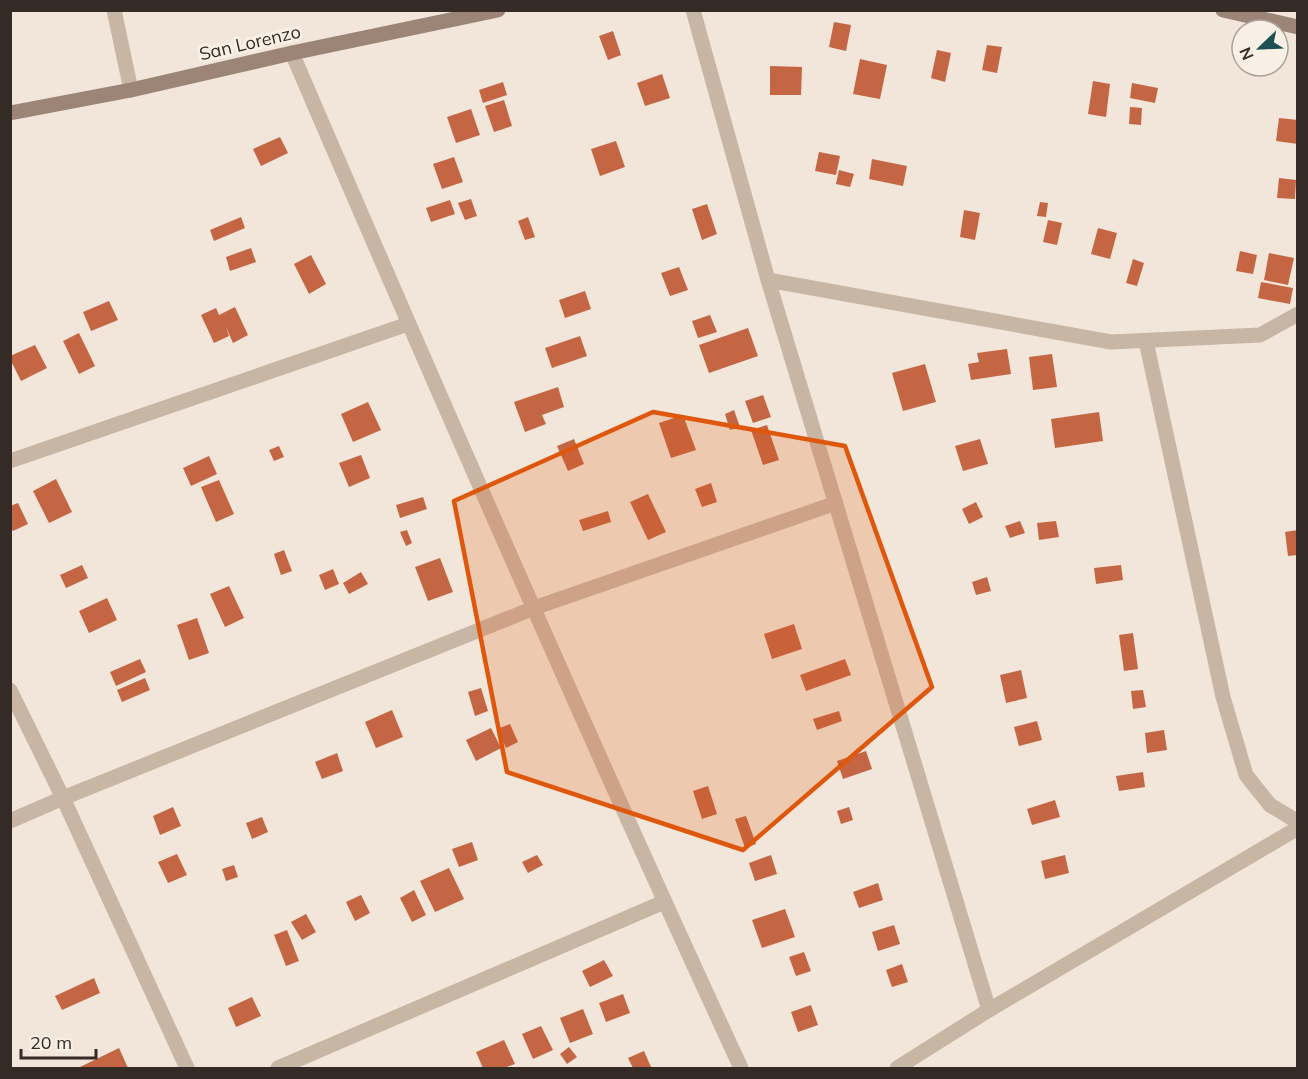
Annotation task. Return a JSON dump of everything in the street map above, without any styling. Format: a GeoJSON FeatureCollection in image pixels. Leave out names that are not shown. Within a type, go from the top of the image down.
{"type":"FeatureCollection","features":[{"type":"Feature","properties":{"kind":"street"},"geometry":{"type":"LineString","coordinates":[[114,10],[131,90]]}},
{"type":"Feature","properties":{"kind":"street","name":"San Lorenzo"},"geometry":{"type":"LineString","coordinates":[[10,114],[498,10]]}},
{"type":"Feature","properties":{"kind":"street"},"geometry":{"type":"LineString","coordinates":[[693,10],[768,280],[989,1010]]}},
{"type":"Feature","properties":{"kind":"street"},"geometry":{"type":"LineString","coordinates":[[1223,10],[1298,27]]}},
{"type":"Feature","properties":{"kind":"street"},"geometry":{"type":"LineString","coordinates":[[292,53],[408,324],[664,902],[741,1068]]}},
{"type":"Feature","properties":{"kind":"street"},"geometry":{"type":"LineString","coordinates":[[768,280],[1111,342],[1260,335],[1298,314]]}},
{"type":"Feature","properties":{"kind":"street"},"geometry":{"type":"LineString","coordinates":[[10,461],[408,324]]}},
{"type":"Feature","properties":{"kind":"street"},"geometry":{"type":"LineString","coordinates":[[1146,341],[1223,697],[1246,775],[1270,805],[1298,822]]}},
{"type":"Feature","properties":{"kind":"street"},"geometry":{"type":"LineString","coordinates":[[10,821],[534,608],[836,503]]}},
{"type":"Feature","properties":{"kind":"street"},"geometry":{"type":"LineString","coordinates":[[10,690],[63,798],[187,1068]]}},
{"type":"Feature","properties":{"kind":"street"},"geometry":{"type":"LineString","coordinates":[[897,1068],[989,1010],[1298,828]]}},
{"type":"Feature","properties":{"kind":"street"},"geometry":{"type":"LineString","coordinates":[[278,1068],[664,902]]}},
{"type":"Feature","properties":{"kind":"highlighted area"},"geometry":{"type":"Polygon","coordinates":[[[653,412],[845,446],[932,687],[743,850],[507,772],[454,501],[653,412]]]}},
{"type":"Feature","properties":{"kind":"building"},"geometry":{"type":"Polygon","coordinates":[[[834,22],[851,25],[846,51],[829,47],[834,22]]]}},
{"type":"Feature","properties":{"kind":"building"},"geometry":{"type":"Polygon","coordinates":[[[613,31],[621,55],[608,60],[599,36],[613,31]]]}},
{"type":"Feature","properties":{"kind":"building"},"geometry":{"type":"Polygon","coordinates":[[[987,45],[1002,47],[997,73],[982,70],[987,45]]]}},
{"type":"Feature","properties":{"kind":"building"},"geometry":{"type":"Polygon","coordinates":[[[937,50],[951,53],[945,82],[931,78],[937,50]]]}},
{"type":"Feature","properties":{"kind":"building"},"geometry":{"type":"Polygon","coordinates":[[[860,59],[887,65],[880,99],[853,94],[860,59]]]}},
{"type":"Feature","properties":{"kind":"building"},"geometry":{"type":"Polygon","coordinates":[[[770,66],[802,67],[801,95],[770,95],[770,66]]]}},
{"type":"Feature","properties":{"kind":"building"},"geometry":{"type":"Polygon","coordinates":[[[662,74],[670,98],[645,106],[637,83],[662,74]]]}},
{"type":"Feature","properties":{"kind":"building"},"geometry":{"type":"Polygon","coordinates":[[[1093,81],[1110,84],[1106,117],[1088,114],[1093,81]]]}},
{"type":"Feature","properties":{"kind":"building"},"geometry":{"type":"Polygon","coordinates":[[[503,82],[507,95],[483,103],[479,90],[503,82]]]}},
{"type":"Feature","properties":{"kind":"building"},"geometry":{"type":"Polygon","coordinates":[[[1132,83],[1158,88],[1155,103],[1130,98],[1132,83]]]}},
{"type":"Feature","properties":{"kind":"building"},"geometry":{"type":"Polygon","coordinates":[[[504,100],[512,126],[494,132],[485,106],[504,100]]]}},
{"type":"Feature","properties":{"kind":"building"},"geometry":{"type":"Polygon","coordinates":[[[1130,107],[1142,108],[1141,125],[1129,124],[1130,107]]]}},
{"type":"Feature","properties":{"kind":"building"},"geometry":{"type":"Polygon","coordinates":[[[471,109],[480,135],[456,143],[447,117],[471,109]]]}},
{"type":"Feature","properties":{"kind":"building"},"geometry":{"type":"Polygon","coordinates":[[[1279,118],[1298,120],[1298,144],[1276,141],[1279,118]]]}},
{"type":"Feature","properties":{"kind":"building"},"geometry":{"type":"Polygon","coordinates":[[[280,137],[288,153],[261,166],[253,149],[280,137]]]}},
{"type":"Feature","properties":{"kind":"building"},"geometry":{"type":"Polygon","coordinates":[[[616,141],[625,167],[600,176],[591,149],[616,141]]]}},
{"type":"Feature","properties":{"kind":"building"},"geometry":{"type":"Polygon","coordinates":[[[819,152],[840,156],[836,175],[815,171],[819,152]]]}},
{"type":"Feature","properties":{"kind":"building"},"geometry":{"type":"Polygon","coordinates":[[[454,157],[463,182],[442,189],[433,164],[454,157]]]}},
{"type":"Feature","properties":{"kind":"building"},"geometry":{"type":"Polygon","coordinates":[[[872,159],[907,166],[903,186],[869,179],[872,159]]]}},
{"type":"Feature","properties":{"kind":"building"},"geometry":{"type":"Polygon","coordinates":[[[839,170],[854,174],[850,187],[836,184],[839,170]]]}},
{"type":"Feature","properties":{"kind":"building"},"geometry":{"type":"Polygon","coordinates":[[[1279,178],[1296,180],[1295,199],[1277,198],[1279,178]]]}},
{"type":"Feature","properties":{"kind":"building"},"geometry":{"type":"Polygon","coordinates":[[[471,199],[477,216],[465,220],[458,203],[471,199]]]}},
{"type":"Feature","properties":{"kind":"building"},"geometry":{"type":"Polygon","coordinates":[[[450,200],[455,214],[431,222],[426,208],[450,200]]]}},
{"type":"Feature","properties":{"kind":"building"},"geometry":{"type":"Polygon","coordinates":[[[1040,202],[1048,203],[1046,217],[1037,216],[1040,202]]]}},
{"type":"Feature","properties":{"kind":"building"},"geometry":{"type":"Polygon","coordinates":[[[707,204],[717,234],[702,240],[692,209],[707,204]]]}},
{"type":"Feature","properties":{"kind":"building"},"geometry":{"type":"Polygon","coordinates":[[[964,210],[980,213],[975,240],[960,237],[964,210]]]}},
{"type":"Feature","properties":{"kind":"building"},"geometry":{"type":"Polygon","coordinates":[[[241,217],[245,228],[214,241],[210,230],[241,217]]]}},
{"type":"Feature","properties":{"kind":"building"},"geometry":{"type":"Polygon","coordinates":[[[528,217],[535,237],[525,240],[518,221],[528,217]]]}},
{"type":"Feature","properties":{"kind":"building"},"geometry":{"type":"Polygon","coordinates":[[[1048,220],[1062,223],[1057,245],[1043,242],[1048,220]]]}},
{"type":"Feature","properties":{"kind":"building"},"geometry":{"type":"Polygon","coordinates":[[[1098,228],[1117,233],[1110,259],[1091,254],[1098,228]]]}},
{"type":"Feature","properties":{"kind":"building"},"geometry":{"type":"Polygon","coordinates":[[[251,248],[256,262],[230,271],[226,257],[251,248]]]}},
{"type":"Feature","properties":{"kind":"building"},"geometry":{"type":"Polygon","coordinates":[[[1240,251],[1257,255],[1253,274],[1236,271],[1240,251]]]}},
{"type":"Feature","properties":{"kind":"building"},"geometry":{"type":"Polygon","coordinates":[[[1269,253],[1294,258],[1288,285],[1264,280],[1269,253]]]}},
{"type":"Feature","properties":{"kind":"building"},"geometry":{"type":"Polygon","coordinates":[[[311,255],[326,284],[309,294],[294,264],[311,255]]]}},
{"type":"Feature","properties":{"kind":"building"},"geometry":{"type":"Polygon","coordinates":[[[1133,259],[1144,263],[1137,286],[1126,283],[1133,259]]]}},
{"type":"Feature","properties":{"kind":"building"},"geometry":{"type":"Polygon","coordinates":[[[679,267],[688,290],[670,296],[661,273],[679,267]]]}},
{"type":"Feature","properties":{"kind":"building"},"geometry":{"type":"Polygon","coordinates":[[[1261,282],[1293,288],[1290,304],[1258,298],[1261,282]]]}},
{"type":"Feature","properties":{"kind":"building"},"geometry":{"type":"Polygon","coordinates":[[[585,291],[591,309],[565,318],[559,300],[585,291]]]}},
{"type":"Feature","properties":{"kind":"building"},"geometry":{"type":"Polygon","coordinates":[[[109,301],[118,320],[91,331],[83,312],[109,301]]]}},
{"type":"Feature","properties":{"kind":"building"},"geometry":{"type":"Polygon","coordinates":[[[235,307],[248,335],[233,343],[226,327],[229,336],[214,343],[201,315],[216,308],[219,315],[235,307]]]}},
{"type":"Feature","properties":{"kind":"building"},"geometry":{"type":"Polygon","coordinates":[[[710,315],[717,332],[698,338],[692,321],[710,315]]]}},
{"type":"Feature","properties":{"kind":"building"},"geometry":{"type":"Polygon","coordinates":[[[748,328],[758,356],[709,373],[699,345],[748,328]]]}},
{"type":"Feature","properties":{"kind":"building"},"geometry":{"type":"Polygon","coordinates":[[[79,333],[95,366],[79,374],[63,341],[79,333]]]}},
{"type":"Feature","properties":{"kind":"building"},"geometry":{"type":"Polygon","coordinates":[[[580,336],[587,356],[552,368],[545,348],[580,336]]]}},
{"type":"Feature","properties":{"kind":"building"},"geometry":{"type":"Polygon","coordinates":[[[35,345],[47,368],[21,381],[10,356],[35,345]]]}},
{"type":"Feature","properties":{"kind":"building"},"geometry":{"type":"Polygon","coordinates":[[[1007,349],[1011,374],[971,380],[968,364],[979,362],[977,353],[1007,349]]]}},
{"type":"Feature","properties":{"kind":"building"},"geometry":{"type":"Polygon","coordinates":[[[1052,354],[1057,387],[1033,390],[1029,357],[1052,354]]]}},
{"type":"Feature","properties":{"kind":"building"},"geometry":{"type":"Polygon","coordinates":[[[925,364],[936,402],[903,411],[892,373],[925,364]]]}},
{"type":"Feature","properties":{"kind":"building"},"geometry":{"type":"Polygon","coordinates":[[[558,387],[564,407],[542,415],[546,424],[525,432],[514,402],[558,387]]]}},
{"type":"Feature","properties":{"kind":"building"},"geometry":{"type":"Polygon","coordinates":[[[763,395],[771,417],[753,423],[745,401],[763,395]]]}},
{"type":"Feature","properties":{"kind":"building"},"geometry":{"type":"Polygon","coordinates":[[[368,402],[381,430],[353,442],[341,414],[368,402]]]}},
{"type":"Feature","properties":{"kind":"building"},"geometry":{"type":"Polygon","coordinates":[[[734,410],[740,427],[730,430],[725,414],[734,410]]]}},
{"type":"Feature","properties":{"kind":"building"},"geometry":{"type":"Polygon","coordinates":[[[1099,412],[1103,441],[1055,448],[1051,419],[1099,412]]]}},
{"type":"Feature","properties":{"kind":"building"},"geometry":{"type":"Polygon","coordinates":[[[683,415],[696,450],[671,458],[659,423],[683,415]]]}},
{"type":"Feature","properties":{"kind":"building"},"geometry":{"type":"Polygon","coordinates":[[[767,425],[779,460],[763,465],[751,430],[767,425]]]}},
{"type":"Feature","properties":{"kind":"building"},"geometry":{"type":"Polygon","coordinates":[[[574,439],[584,464],[568,471],[557,446],[574,439]]]}},
{"type":"Feature","properties":{"kind":"building"},"geometry":{"type":"Polygon","coordinates":[[[980,439],[988,464],[963,471],[955,446],[980,439]]]}},
{"type":"Feature","properties":{"kind":"building"},"geometry":{"type":"Polygon","coordinates":[[[279,446],[284,457],[274,461],[269,450],[279,446]]]}},
{"type":"Feature","properties":{"kind":"building"},"geometry":{"type":"Polygon","coordinates":[[[361,455],[370,478],[349,487],[339,463],[361,455]]]}},
{"type":"Feature","properties":{"kind":"building"},"geometry":{"type":"Polygon","coordinates":[[[209,456],[217,474],[191,486],[183,468],[209,456]]]}},
{"type":"Feature","properties":{"kind":"building"},"geometry":{"type":"Polygon","coordinates":[[[56,479],[72,512],[49,523],[33,491],[56,479]]]}},
{"type":"Feature","properties":{"kind":"building"},"geometry":{"type":"Polygon","coordinates":[[[219,480],[234,514],[216,522],[201,487],[219,480]]]}},
{"type":"Feature","properties":{"kind":"building"},"geometry":{"type":"Polygon","coordinates":[[[711,483],[717,502],[702,507],[695,489],[711,483]]]}},
{"type":"Feature","properties":{"kind":"building"},"geometry":{"type":"Polygon","coordinates":[[[648,494],[666,532],[648,540],[630,502],[648,494]]]}},
{"type":"Feature","properties":{"kind":"building"},"geometry":{"type":"Polygon","coordinates":[[[423,497],[427,509],[400,518],[396,505],[423,497]]]}},
{"type":"Feature","properties":{"kind":"building"},"geometry":{"type":"Polygon","coordinates":[[[976,502],[983,517],[969,524],[962,509],[976,502]]]}},
{"type":"Feature","properties":{"kind":"building"},"geometry":{"type":"Polygon","coordinates":[[[18,503],[28,524],[13,531],[10,527],[10,506],[18,503]]]}},
{"type":"Feature","properties":{"kind":"building"},"geometry":{"type":"Polygon","coordinates":[[[608,511],[611,522],[583,531],[579,520],[608,511]]]}},
{"type":"Feature","properties":{"kind":"building"},"geometry":{"type":"Polygon","coordinates":[[[1020,521],[1025,533],[1010,538],[1005,526],[1020,521]]]}},
{"type":"Feature","properties":{"kind":"building"},"geometry":{"type":"Polygon","coordinates":[[[1056,521],[1059,537],[1039,540],[1037,523],[1056,521]]]}},
{"type":"Feature","properties":{"kind":"building"},"geometry":{"type":"Polygon","coordinates":[[[407,530],[412,543],[406,546],[400,532],[407,530]]]}},
{"type":"Feature","properties":{"kind":"building"},"geometry":{"type":"Polygon","coordinates":[[[1298,530],[1298,555],[1288,556],[1285,532],[1298,530]]]}},
{"type":"Feature","properties":{"kind":"building"},"geometry":{"type":"Polygon","coordinates":[[[284,550],[292,571],[281,575],[274,554],[284,550]]]}},
{"type":"Feature","properties":{"kind":"building"},"geometry":{"type":"Polygon","coordinates":[[[440,558],[453,592],[428,601],[415,567],[440,558]]]}},
{"type":"Feature","properties":{"kind":"building"},"geometry":{"type":"Polygon","coordinates":[[[82,565],[88,578],[66,588],[60,575],[82,565]]]}},
{"type":"Feature","properties":{"kind":"building"},"geometry":{"type":"Polygon","coordinates":[[[1121,565],[1123,580],[1096,584],[1094,568],[1121,565]]]}},
{"type":"Feature","properties":{"kind":"building"},"geometry":{"type":"Polygon","coordinates":[[[333,569],[339,584],[325,590],[319,575],[333,569]]]}},
{"type":"Feature","properties":{"kind":"building"},"geometry":{"type":"Polygon","coordinates":[[[361,572],[368,584],[349,594],[343,583],[361,572]]]}},
{"type":"Feature","properties":{"kind":"building"},"geometry":{"type":"Polygon","coordinates":[[[987,577],[991,591],[976,595],[972,582],[987,577]]]}},
{"type":"Feature","properties":{"kind":"building"},"geometry":{"type":"Polygon","coordinates":[[[229,586],[244,618],[225,627],[210,594],[229,586]]]}},
{"type":"Feature","properties":{"kind":"building"},"geometry":{"type":"Polygon","coordinates":[[[107,598],[117,620],[89,633],[79,611],[107,598]]]}},
{"type":"Feature","properties":{"kind":"building"},"geometry":{"type":"Polygon","coordinates":[[[197,618],[209,653],[189,660],[177,625],[197,618]]]}},
{"type":"Feature","properties":{"kind":"building"},"geometry":{"type":"Polygon","coordinates":[[[794,624],[802,649],[772,659],[764,634],[794,624]]]}},
{"type":"Feature","properties":{"kind":"building"},"geometry":{"type":"Polygon","coordinates":[[[1133,633],[1138,669],[1124,671],[1119,635],[1133,633]]]}},
{"type":"Feature","properties":{"kind":"building"},"geometry":{"type":"Polygon","coordinates":[[[140,659],[146,672],[116,686],[110,672],[140,659]]]}},
{"type":"Feature","properties":{"kind":"building"},"geometry":{"type":"Polygon","coordinates":[[[845,659],[851,675],[806,691],[800,675],[845,659]]]}},
{"type":"Feature","properties":{"kind":"building"},"geometry":{"type":"Polygon","coordinates":[[[1021,670],[1027,698],[1006,703],[1000,675],[1021,670]]]}},
{"type":"Feature","properties":{"kind":"building"},"geometry":{"type":"Polygon","coordinates":[[[145,678],[150,690],[122,702],[117,690],[145,678]]]}},
{"type":"Feature","properties":{"kind":"building"},"geometry":{"type":"Polygon","coordinates":[[[481,688],[488,711],[475,716],[468,692],[481,688]]]}},
{"type":"Feature","properties":{"kind":"building"},"geometry":{"type":"Polygon","coordinates":[[[1143,690],[1146,707],[1133,709],[1131,691],[1143,690]]]}},
{"type":"Feature","properties":{"kind":"building"},"geometry":{"type":"Polygon","coordinates":[[[392,710],[403,737],[376,748],[365,722],[392,710]]]}},
{"type":"Feature","properties":{"kind":"building"},"geometry":{"type":"Polygon","coordinates":[[[839,711],[842,721],[817,730],[813,719],[839,711]]]}},
{"type":"Feature","properties":{"kind":"building"},"geometry":{"type":"Polygon","coordinates":[[[1037,721],[1042,740],[1019,746],[1014,727],[1037,721]]]}},
{"type":"Feature","properties":{"kind":"building"},"geometry":{"type":"Polygon","coordinates":[[[510,724],[518,742],[506,748],[497,729],[510,724]]]}},
{"type":"Feature","properties":{"kind":"building"},"geometry":{"type":"Polygon","coordinates":[[[491,728],[501,748],[476,761],[466,740],[491,728]]]}},
{"type":"Feature","properties":{"kind":"building"},"geometry":{"type":"Polygon","coordinates":[[[1164,730],[1167,750],[1147,753],[1145,733],[1164,730]]]}},
{"type":"Feature","properties":{"kind":"building"},"geometry":{"type":"Polygon","coordinates":[[[866,751],[872,769],[843,779],[837,761],[866,751]]]}},
{"type":"Feature","properties":{"kind":"building"},"geometry":{"type":"Polygon","coordinates":[[[337,753],[343,771],[322,779],[315,762],[337,753]]]}},
{"type":"Feature","properties":{"kind":"building"},"geometry":{"type":"Polygon","coordinates":[[[1143,772],[1145,787],[1119,791],[1116,776],[1143,772]]]}},
{"type":"Feature","properties":{"kind":"building"},"geometry":{"type":"Polygon","coordinates":[[[708,786],[717,814],[702,819],[693,791],[708,786]]]}},
{"type":"Feature","properties":{"kind":"building"},"geometry":{"type":"Polygon","coordinates":[[[1055,800],[1060,817],[1032,825],[1027,809],[1055,800]]]}},
{"type":"Feature","properties":{"kind":"building"},"geometry":{"type":"Polygon","coordinates":[[[173,807],[181,826],[160,835],[153,816],[173,807]]]}},
{"type":"Feature","properties":{"kind":"building"},"geometry":{"type":"Polygon","coordinates":[[[849,807],[853,820],[841,824],[837,811],[849,807]]]}},
{"type":"Feature","properties":{"kind":"building"},"geometry":{"type":"Polygon","coordinates":[[[746,816],[756,844],[745,848],[735,819],[746,816]]]}},
{"type":"Feature","properties":{"kind":"building"},"geometry":{"type":"Polygon","coordinates":[[[262,817],[268,832],[252,839],[246,823],[262,817]]]}},
{"type":"Feature","properties":{"kind":"building"},"geometry":{"type":"Polygon","coordinates":[[[472,842],[478,860],[459,867],[452,849],[472,842]]]}},
{"type":"Feature","properties":{"kind":"building"},"geometry":{"type":"Polygon","coordinates":[[[177,854],[187,875],[168,883],[158,862],[177,854]]]}},
{"type":"Feature","properties":{"kind":"building"},"geometry":{"type":"Polygon","coordinates":[[[537,855],[543,865],[528,873],[522,862],[537,855]]]}},
{"type":"Feature","properties":{"kind":"building"},"geometry":{"type":"Polygon","coordinates":[[[771,855],[777,874],[755,881],[749,863],[771,855]]]}},
{"type":"Feature","properties":{"kind":"building"},"geometry":{"type":"Polygon","coordinates":[[[1065,855],[1069,873],[1045,879],[1041,861],[1065,855]]]}},
{"type":"Feature","properties":{"kind":"building"},"geometry":{"type":"Polygon","coordinates":[[[234,865],[238,877],[226,881],[222,869],[234,865]]]}},
{"type":"Feature","properties":{"kind":"building"},"geometry":{"type":"Polygon","coordinates":[[[449,868],[464,899],[435,912],[420,881],[449,868]]]}},
{"type":"Feature","properties":{"kind":"building"},"geometry":{"type":"Polygon","coordinates":[[[878,883],[883,900],[859,908],[853,892],[878,883]]]}},
{"type":"Feature","properties":{"kind":"building"},"geometry":{"type":"Polygon","coordinates":[[[414,890],[426,915],[412,922],[400,898],[414,890]]]}},
{"type":"Feature","properties":{"kind":"building"},"geometry":{"type":"Polygon","coordinates":[[[361,895],[370,913],[355,921],[346,902],[361,895]]]}},
{"type":"Feature","properties":{"kind":"building"},"geometry":{"type":"Polygon","coordinates":[[[785,909],[795,937],[762,948],[752,920],[785,909]]]}},
{"type":"Feature","properties":{"kind":"building"},"geometry":{"type":"Polygon","coordinates":[[[306,914],[316,932],[302,940],[291,922],[306,914]]]}},
{"type":"Feature","properties":{"kind":"building"},"geometry":{"type":"Polygon","coordinates":[[[894,925],[900,944],[878,951],[872,932],[894,925]]]}},
{"type":"Feature","properties":{"kind":"building"},"geometry":{"type":"Polygon","coordinates":[[[287,930],[299,961],[286,966],[274,935],[287,930]]]}},
{"type":"Feature","properties":{"kind":"building"},"geometry":{"type":"Polygon","coordinates":[[[804,952],[811,971],[796,976],[789,957],[804,952]]]}},
{"type":"Feature","properties":{"kind":"building"},"geometry":{"type":"Polygon","coordinates":[[[604,960],[613,976],[590,987],[582,971],[604,960]]]}},
{"type":"Feature","properties":{"kind":"building"},"geometry":{"type":"Polygon","coordinates":[[[902,964],[908,982],[892,987],[886,970],[902,964]]]}},
{"type":"Feature","properties":{"kind":"building"},"geometry":{"type":"Polygon","coordinates":[[[94,978],[100,993],[62,1010],[55,996],[94,978]]]}},
{"type":"Feature","properties":{"kind":"building"},"geometry":{"type":"Polygon","coordinates":[[[623,994],[630,1013],[606,1022],[599,1003],[623,994]]]}},
{"type":"Feature","properties":{"kind":"building"},"geometry":{"type":"Polygon","coordinates":[[[252,997],[261,1016],[236,1027],[228,1008],[252,997]]]}},
{"type":"Feature","properties":{"kind":"building"},"geometry":{"type":"Polygon","coordinates":[[[811,1005],[818,1025],[798,1032],[791,1012],[811,1005]]]}},
{"type":"Feature","properties":{"kind":"building"},"geometry":{"type":"Polygon","coordinates":[[[583,1009],[593,1034],[570,1043],[560,1018],[583,1009]]]}},
{"type":"Feature","properties":{"kind":"building"},"geometry":{"type":"Polygon","coordinates":[[[541,1026],[553,1050],[533,1059],[522,1034],[541,1026]]]}},
{"type":"Feature","properties":{"kind":"building"},"geometry":{"type":"Polygon","coordinates":[[[504,1040],[515,1064],[504,1068],[483,1068],[476,1052],[504,1040]]]}},
{"type":"Feature","properties":{"kind":"building"},"geometry":{"type":"Polygon","coordinates":[[[569,1047],[577,1057],[567,1064],[560,1054],[569,1047]]]}},
{"type":"Feature","properties":{"kind":"building"},"geometry":{"type":"Polygon","coordinates":[[[119,1048],[128,1068],[80,1067],[119,1048]]]}},
{"type":"Feature","properties":{"kind":"building"},"geometry":{"type":"Polygon","coordinates":[[[644,1051],[651,1067],[633,1068],[628,1058],[644,1051]]]}}]}
